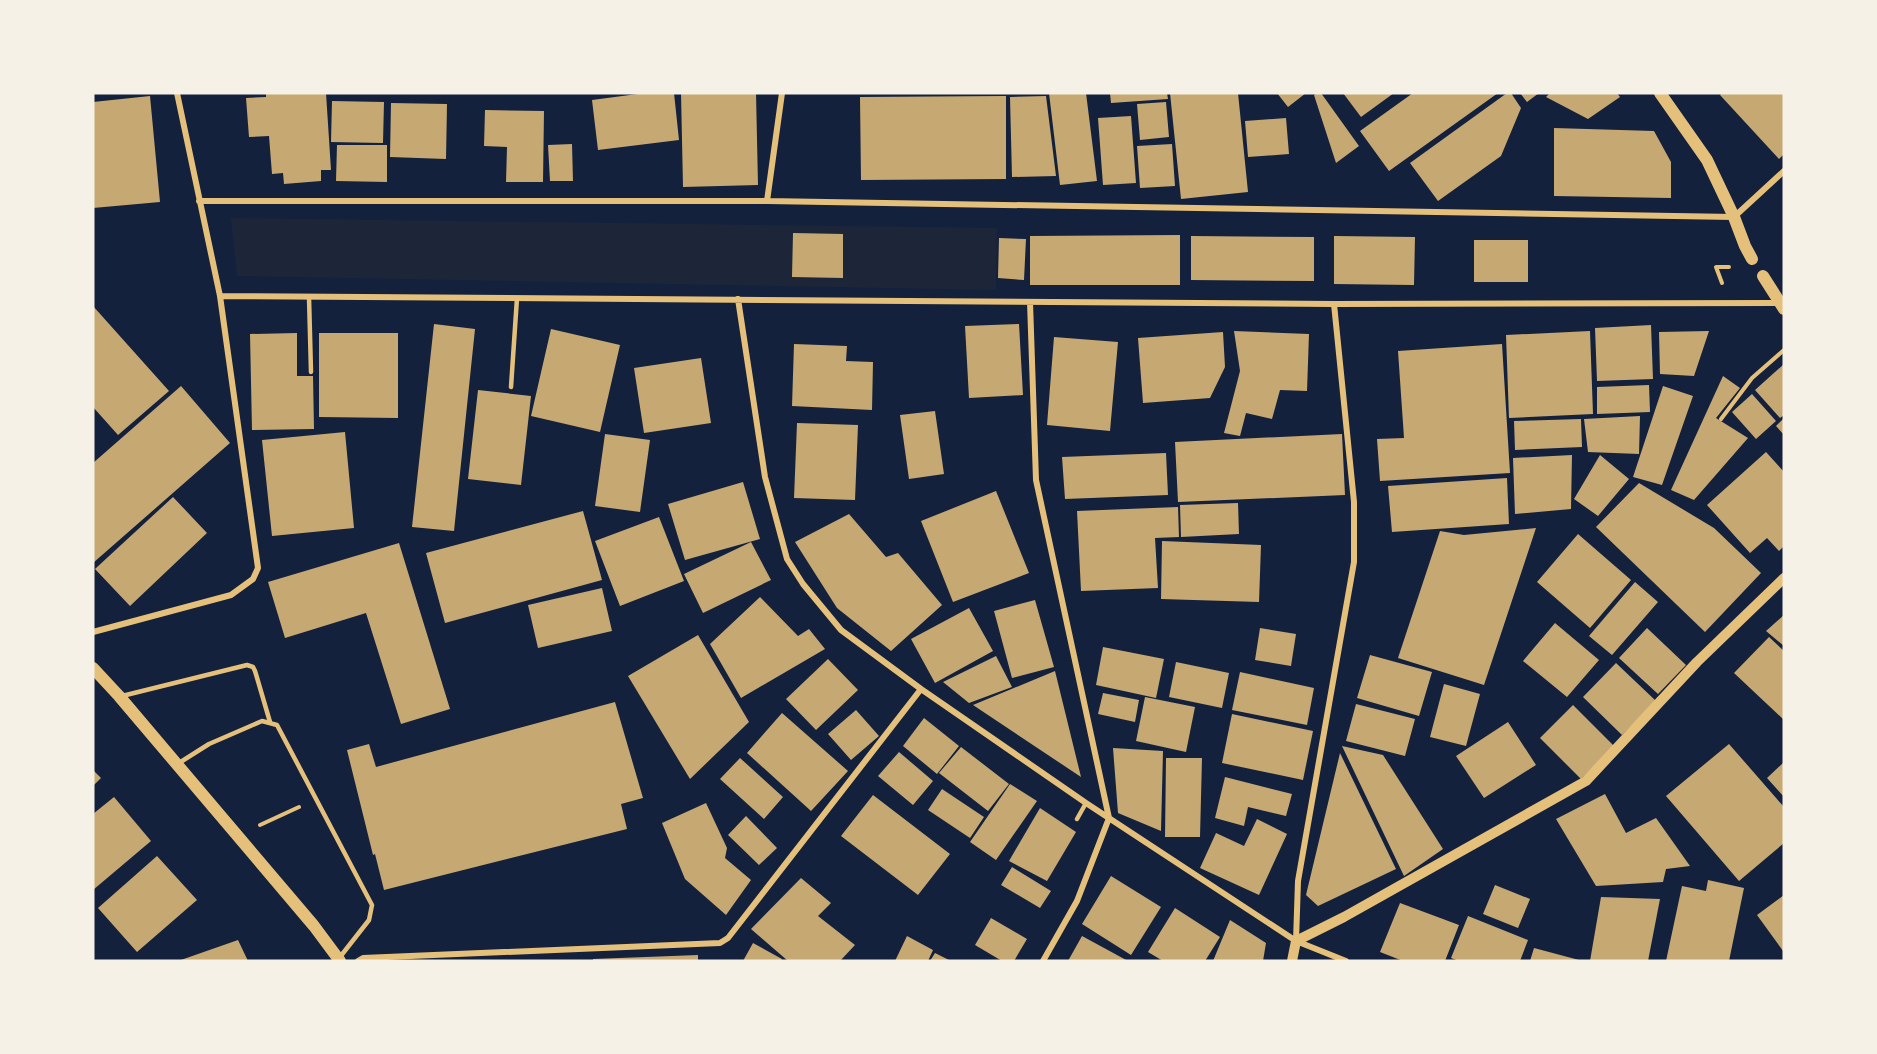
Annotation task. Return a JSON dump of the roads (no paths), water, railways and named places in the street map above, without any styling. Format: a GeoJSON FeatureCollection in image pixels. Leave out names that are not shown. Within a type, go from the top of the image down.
{"type":"FeatureCollection","features":[{"type":"Feature","properties":{"kind":"main road"},"geometry":{"type":"LineString","coordinates":[[1660,93],[1707,160],[1734,217],[1744,246],[1752,259]]}},
{"type":"Feature","properties":{"kind":"main road"},"geometry":{"type":"LineString","coordinates":[[1763,276],[1781,306]]}},
{"type":"Feature","properties":{"kind":"main road"},"geometry":{"type":"LineString","coordinates":[[93,668],[314,926],[339,960]]}},
{"type":"Feature","properties":{"kind":"street"},"geometry":{"type":"LineString","coordinates":[[93,632],[231,594],[253,579],[258,568],[220,296],[177,93]]}},
{"type":"Feature","properties":{"kind":"street"},"geometry":{"type":"LineString","coordinates":[[767,201],[782,93]]}},
{"type":"Feature","properties":{"kind":"street"},"geometry":{"type":"LineString","coordinates":[[199,201],[767,201],[1734,217],[1784,171]]}},
{"type":"Feature","properties":{"kind":"street"},"geometry":{"type":"LineString","coordinates":[[220,296],[1781,306]]}},
{"type":"Feature","properties":{"kind":"street"},"geometry":{"type":"LineString","coordinates":[[738,299],[765,477],[787,560],[803,584],[841,630],[921,689],[1086,803],[1296,941],[1346,961]]}},
{"type":"Feature","properties":{"kind":"street"},"geometry":{"type":"LineString","coordinates":[[1030,302],[1036,480],[1109,818],[1077,901],[1043,961]]}},
{"type":"Feature","properties":{"kind":"street"},"geometry":{"type":"LineString","coordinates":[[1292,961],[1296,941],[1298,881],[1354,562],[1354,501],[1334,304]]}},
{"type":"Feature","properties":{"kind":"street"},"geometry":{"type":"LineString","coordinates":[[1296,941],[1354,912],[1586,781],[1697,662],[1784,578]]}},
{"type":"Feature","properties":{"kind":"street"},"geometry":{"type":"LineString","coordinates":[[358,961],[363,958],[720,943],[728,938],[921,689]]}},
{"type":"Feature","properties":{"kind":"lane"},"geometry":{"type":"LineString","coordinates":[[309,297],[310,372]]}},
{"type":"Feature","properties":{"kind":"lane"},"geometry":{"type":"LineString","coordinates":[[511,387],[517,298]]}},
{"type":"Feature","properties":{"kind":"lane"},"geometry":{"type":"LineString","coordinates":[[119,696],[247,665],[253,667],[255,671],[270,722]]}},
{"type":"Feature","properties":{"kind":"lane"},"geometry":{"type":"LineString","coordinates":[[177,764],[209,744],[262,721],[277,725],[372,904],[369,920],[339,960]]}},
{"type":"Feature","properties":{"kind":"lane"},"geometry":{"type":"LineString","coordinates":[[1077,819],[1086,803]]}}]}
